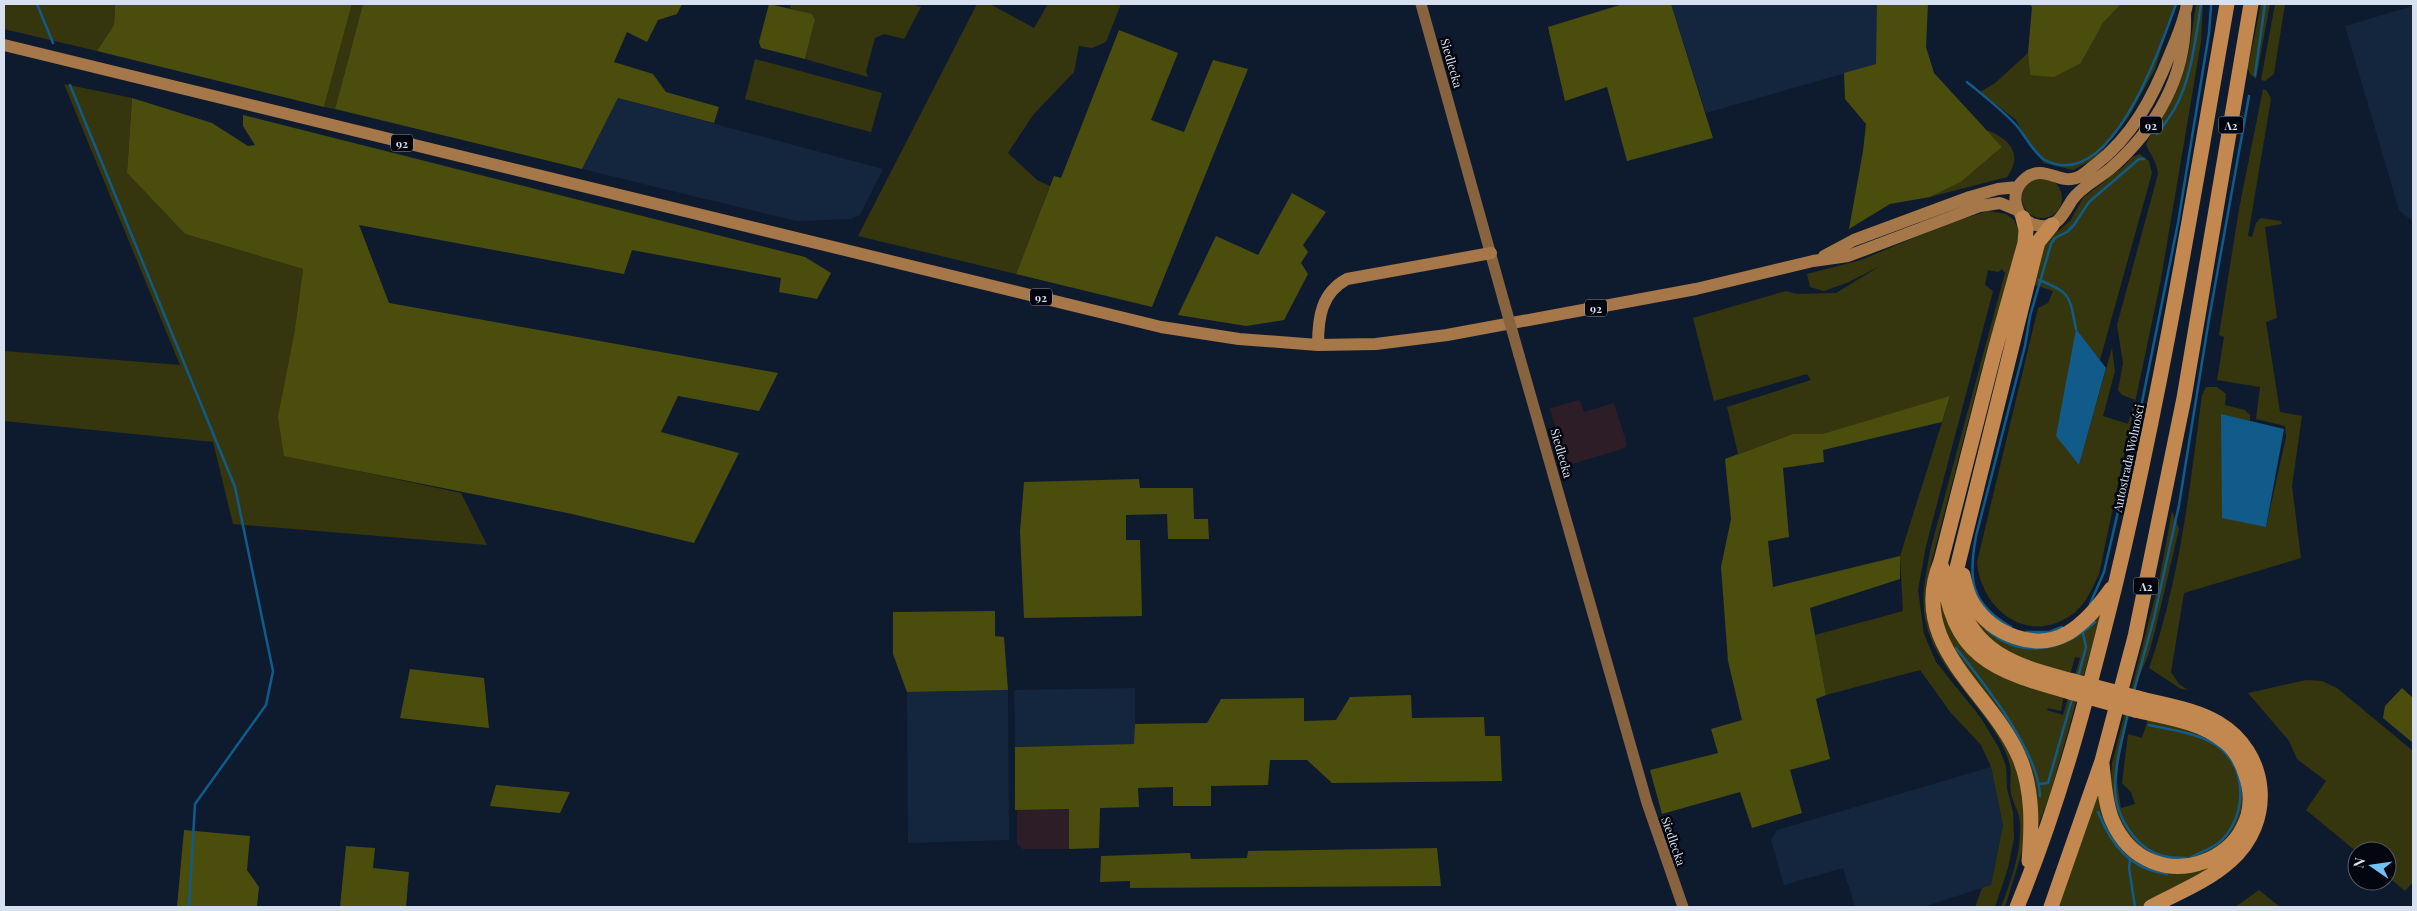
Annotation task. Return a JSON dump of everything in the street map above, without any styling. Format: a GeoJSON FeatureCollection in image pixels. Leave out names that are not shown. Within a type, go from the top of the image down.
{"type":"FeatureCollection","features":[{"type":"Feature","properties":{"kind":"highway","name":"Autostrada Wolności"},"geometry":{"type":"LineString","coordinates":[[2016,907],[2027,882],[2074,743],[2116,582],[2175,310],[2227,4]]}},
{"type":"Feature","properties":{"kind":"highway","name":"A2"},"geometry":{"type":"LineString","coordinates":[[2050,907],[2102,760],[2135,637],[2184,398],[2251,4]]}},
{"type":"Feature","properties":{"kind":"highway"},"geometry":{"type":"LineString","coordinates":[[2020,214],[2026,230],[2025,243],[1936,575],[1933,599],[1935,620],[1942,642],[1954,664],[2004,728],[2025,771],[2031,820],[2027,882]]}},
{"type":"Feature","properties":{"kind":"highway"},"geometry":{"type":"LineString","coordinates":[[2052,225],[2038,242],[1955,574],[1958,596],[1967,622],[1979,639],[2000,656],[2014,664],[2071,686]]}},
{"type":"Feature","properties":{"kind":"highway"},"geometry":{"type":"LineString","coordinates":[[1960,560],[1967,592],[1980,614],[1999,630],[2023,639],[2036,640],[2066,634],[2091,615],[2116,582]]}},
{"type":"Feature","properties":{"kind":"highway"},"geometry":{"type":"LineString","coordinates":[[1941,561],[1945,595],[1952,616],[1962,635],[1977,653],[1996,668],[2012,675],[2071,686],[2136,704],[2208,731],[2231,747],[2244,768],[2250,788],[2249,807],[2242,828],[2227,848],[2203,863],[2173,867],[2147,860],[2129,847],[2121,838],[2111,818],[2102,760]]}},
{"type":"Feature","properties":{"kind":"highway"},"geometry":{"type":"LineString","coordinates":[[2136,704],[2204,716],[2227,728],[2251,756],[2260,779],[2261,793],[2258,821],[2252,835],[2231,861],[2151,907]]}},
{"type":"Feature","properties":{"kind":"main road","name":"Siedlecka"},"geometry":{"type":"LineString","coordinates":[[1421,4],[1647,803],[1683,907]]}},
{"type":"Feature","properties":{"kind":"main road","name":"92"},"geometry":{"type":"LineString","coordinates":[[1813,261],[1854,240],[1893,227],[1926,212],[1998,189],[2018,187],[2028,176],[2038,173],[2049,173],[2068,179],[2080,176],[2114,149],[2132,128],[2159,83],[2186,9]]}},
{"type":"Feature","properties":{"kind":"main road","name":"92"},"geometry":{"type":"LineString","coordinates":[[4,45],[1161,327],[1238,338],[1318,345],[1395,342],[1480,330],[1747,278],[1813,261],[1848,256],[1980,206],[2000,203],[2037,226],[2052,225],[2062,218],[2077,195],[2110,169],[2150,127],[2170,91],[2183,56],[2186,9]]}},
{"type":"Feature","properties":{"kind":"main road"},"geometry":{"type":"LineString","coordinates":[[2058,177],[2069,194],[2068,207]]}},
{"type":"Feature","properties":{"kind":"main road"},"geometry":{"type":"LineString","coordinates":[[2018,187],[2015,201],[2020,214]]}},
{"type":"Feature","properties":{"kind":"main road"},"geometry":{"type":"LineString","coordinates":[[1318,345],[1318,325],[1326,298],[1335,286],[1347,279],[1491,253]]}},
{"type":"Feature","properties":{"kind":"shaded area"},"geometry":{"type":"Polygon","coordinates":[[[4,4],[115,4],[114,25],[97,51],[4,29],[4,4]]]}},
{"type":"Feature","properties":{"kind":"shaded area"},"geometry":{"type":"Polygon","coordinates":[[[115,4],[352,4],[324,107],[97,51],[114,25],[115,4]]]}},
{"type":"Feature","properties":{"kind":"shaded area"},"geometry":{"type":"Polygon","coordinates":[[[352,4],[363,4],[335,109],[324,107],[352,4]]]}},
{"type":"Feature","properties":{"kind":"shaded area"},"geometry":{"type":"Polygon","coordinates":[[[363,4],[682,4],[677,14],[658,20],[647,42],[627,32],[614,62],[653,74],[666,92],[719,107],[714,123],[618,98],[582,169],[335,109],[363,4]]]}},
{"type":"Feature","properties":{"kind":"shaded area"},"geometry":{"type":"Polygon","coordinates":[[[769,4],[812,14],[815,20],[805,59],[761,48],[759,42],[769,4]]]}},
{"type":"Feature","properties":{"kind":"shaded area"},"geometry":{"type":"Polygon","coordinates":[[[791,4],[911,4],[921,7],[904,39],[884,34],[875,38],[866,71],[868,77],[805,59],[815,20],[790,8],[791,4]]]}},
{"type":"Feature","properties":{"kind":"shaded area"},"geometry":{"type":"Polygon","coordinates":[[[977,4],[990,4],[1034,28],[1048,4],[1121,4],[1106,42],[1092,48],[1079,46],[1074,72],[1033,115],[1008,153],[1037,180],[1050,186],[1016,274],[858,236],[977,4]]]}},
{"type":"Feature","properties":{"kind":"shaded area"},"geometry":{"type":"Polygon","coordinates":[[[1623,4],[1671,4],[1713,138],[1627,161],[1607,87],[1565,101],[1548,27],[1623,4]]]}},
{"type":"Feature","properties":{"kind":"shaded area"},"geometry":{"type":"Polygon","coordinates":[[[1671,4],[1877,4],[1877,64],[1706,113],[1671,4]]]}},
{"type":"Feature","properties":{"kind":"shaded area"},"geometry":{"type":"Polygon","coordinates":[[[1877,4],[1928,4],[1926,47],[1934,73],[2002,147],[1961,182],[1930,197],[1890,204],[1849,229],[1866,124],[1845,99],[1844,73],[1876,64],[1877,4]]]}},
{"type":"Feature","properties":{"kind":"shaded area"},"geometry":{"type":"Polygon","coordinates":[[[2030,4],[2121,4],[2103,23],[2081,63],[2054,77],[2030,75],[2028,53],[2032,7],[2030,4]]]}},
{"type":"Feature","properties":{"kind":"shaded area"},"geometry":{"type":"Polygon","coordinates":[[[2121,4],[2175,4],[2155,69],[2128,118],[2096,158],[2073,170],[2044,163],[2029,145],[2016,120],[1980,92],[1995,83],[2028,53],[2030,75],[2081,63],[2103,23],[2121,4]]]}},
{"type":"Feature","properties":{"kind":"shaded area"},"geometry":{"type":"Polygon","coordinates":[[[2196,4],[2203,4],[2201,42],[2161,279],[2099,574],[2086,600],[2074,613],[2057,623],[2041,626],[2025,625],[2010,619],[1998,609],[1988,595],[1981,580],[1977,562],[2038,308],[2048,303],[2053,291],[2032,284],[2045,242],[2070,221],[2083,198],[2124,166],[2132,157],[2140,154],[2149,161],[2152,173],[2100,360],[2076,330],[2079,464],[2112,348],[2115,371],[2103,416],[2128,424],[2135,400],[2122,395],[2118,390],[2123,363],[2117,325],[2158,174],[2155,162],[2146,144],[2182,75],[2189,52],[2196,4]]]}},
{"type":"Feature","properties":{"kind":"shaded area"},"geometry":{"type":"Polygon","coordinates":[[[2261,4],[2270,4],[2256,79],[2250,74],[2248,68],[2261,4]]]}},
{"type":"Feature","properties":{"kind":"shaded area"},"geometry":{"type":"Polygon","coordinates":[[[2275,4],[2285,4],[2274,74],[2265,81],[2261,80],[2275,4]]]}},
{"type":"Feature","properties":{"kind":"shaded area"},"geometry":{"type":"Polygon","coordinates":[[[2413,6],[2413,222],[2399,210],[2345,26],[2413,6]]]}},
{"type":"Feature","properties":{"kind":"shaded area"},"geometry":{"type":"Polygon","coordinates":[[[1119,30],[1178,53],[1151,120],[1184,132],[1213,60],[1248,69],[1152,307],[1016,274],[1054,176],[1061,178],[1119,30]]]}},
{"type":"Feature","properties":{"kind":"shaded area"},"geometry":{"type":"Polygon","coordinates":[[[755,59],[882,93],[871,132],[745,99],[755,59]]]}},
{"type":"Feature","properties":{"kind":"shaded area"},"geometry":{"type":"Polygon","coordinates":[[[64,84],[132,98],[127,173],[185,234],[303,269],[294,335],[284,455],[461,493],[487,545],[233,524],[213,442],[4,421],[4,351],[180,365],[64,84]]]}},
{"type":"Feature","properties":{"kind":"shaded area"},"geometry":{"type":"Polygon","coordinates":[[[2263,89],[2267,91],[2271,99],[2248,236],[2252,237],[2256,223],[2261,218],[2281,221],[2282,224],[2265,227],[2277,318],[2266,322],[2280,412],[2302,416],[2292,486],[2301,558],[2184,593],[2171,672],[2179,684],[2188,690],[2181,689],[2149,668],[2169,601],[2183,533],[2202,395],[2206,387],[2217,387],[2226,394],[2225,405],[2245,410],[2250,415],[2250,421],[2221,415],[2266,527],[2286,437],[2285,426],[2256,419],[2260,387],[2217,380],[2224,337],[2219,335],[2239,209],[2263,89]]]}},
{"type":"Feature","properties":{"kind":"shaded area"},"geometry":{"type":"Polygon","coordinates":[[[132,98],[212,123],[248,146],[255,145],[243,126],[243,115],[805,257],[831,273],[817,299],[779,292],[781,278],[632,250],[624,274],[359,225],[389,303],[778,373],[759,411],[678,396],[661,432],[739,453],[694,543],[572,514],[284,456],[278,417],[294,335],[303,269],[185,234],[127,173],[132,98]]]}},
{"type":"Feature","properties":{"kind":"shaded area"},"geometry":{"type":"Polygon","coordinates":[[[618,98],[883,169],[860,215],[851,219],[796,221],[582,169],[618,98]]]}},
{"type":"Feature","properties":{"kind":"shaded area"},"geometry":{"type":"Polygon","coordinates":[[[1986,130],[2001,137],[2012,148],[2014,161],[2007,177],[1930,197],[1961,182],[2002,147],[1986,130]]]}},
{"type":"Feature","properties":{"kind":"shaded area"},"geometry":{"type":"Polygon","coordinates":[[[2042,178],[2056,184],[2062,198],[2056,212],[2042,218],[2028,212],[2022,198],[2028,184],[2042,178]]]}},
{"type":"Feature","properties":{"kind":"shaded area"},"geometry":{"type":"Polygon","coordinates":[[[1292,193],[1326,212],[1303,245],[1308,252],[1301,263],[1308,274],[1284,320],[1246,326],[1178,315],[1216,236],[1258,255],[1292,193]]]}},
{"type":"Feature","properties":{"kind":"shaded area"},"geometry":{"type":"Polygon","coordinates":[[[1988,211],[2006,214],[2014,220],[2020,234],[2000,310],[1987,349],[1931,564],[1926,595],[1927,610],[1999,732],[2016,765],[2025,803],[2025,842],[2005,907],[2001,907],[2015,866],[2020,833],[2020,822],[2010,790],[2011,773],[2008,757],[1995,732],[1951,674],[1934,645],[1924,614],[1924,587],[1930,551],[2005,273],[2002,269],[1998,272],[1988,270],[1985,285],[1993,291],[1926,546],[1918,590],[1924,634],[1936,662],[1981,718],[1999,748],[2006,766],[2007,789],[2013,812],[2014,838],[2008,868],[1995,907],[1975,907],[1982,888],[1991,885],[2003,825],[1991,767],[1981,745],[1951,713],[1920,670],[1826,695],[1815,635],[1903,611],[1900,556],[1950,397],[1822,434],[1793,434],[1738,454],[1727,407],[1811,380],[1807,374],[1714,401],[1693,318],[1786,291],[1797,294],[1836,293],[1880,266],[1849,282],[1824,291],[1810,287],[1807,274],[1861,260],[1952,222],[1988,211]]]}},
{"type":"Feature","properties":{"kind":"shaded area"},"geometry":{"type":"Polygon","coordinates":[[[1950,396],[1942,422],[1823,450],[1824,462],[1783,468],[1789,537],[1768,541],[1773,587],[1900,556],[1900,579],[1810,608],[1826,695],[1816,699],[1830,759],[1790,770],[1802,813],[1752,828],[1740,792],[1662,814],[1650,770],[1718,753],[1711,729],[1742,720],[1728,661],[1721,567],[1731,519],[1725,459],[1793,434],[1822,434],[1950,396]]]}},
{"type":"Feature","properties":{"kind":"shaded area"},"geometry":{"type":"Polygon","coordinates":[[[1580,400],[1584,412],[1614,403],[1627,444],[1625,448],[1566,466],[1550,408],[1580,400]]]}},
{"type":"Feature","properties":{"kind":"shaded area"},"geometry":{"type":"Polygon","coordinates":[[[1139,479],[1140,488],[1193,488],[1194,519],[1208,519],[1209,539],[1168,539],[1167,514],[1126,515],[1126,540],[1140,540],[1142,616],[1024,618],[1020,532],[1024,482],[1139,479]]]}},
{"type":"Feature","properties":{"kind":"shaded area"},"geometry":{"type":"Polygon","coordinates":[[[2172,511],[2179,529],[2155,631],[2148,656],[2136,684],[2118,766],[2117,783],[2121,808],[2135,804],[2131,792],[2122,783],[2128,734],[2142,738],[2148,719],[2182,727],[2219,744],[2237,766],[2244,801],[2237,825],[2214,852],[2199,858],[2166,860],[2133,843],[2114,811],[2111,781],[2112,763],[2158,586],[2172,511]]]}},
{"type":"Feature","properties":{"kind":"shaded area"},"geometry":{"type":"Polygon","coordinates":[[[1939,587],[1948,618],[2064,695],[2061,711],[2048,708],[2047,710],[2063,715],[2080,658],[2075,657],[2070,675],[2015,658],[1981,634],[1968,605],[2033,645],[2102,610],[2050,795],[2034,836],[2035,796],[1944,635],[1940,617],[1939,587]]]}},
{"type":"Feature","properties":{"kind":"shaded area"},"geometry":{"type":"Polygon","coordinates":[[[995,611],[995,636],[1004,637],[1008,690],[907,692],[893,654],[893,612],[995,611]]]}},
{"type":"Feature","properties":{"kind":"shaded area"},"geometry":{"type":"Polygon","coordinates":[[[410,669],[484,678],[489,728],[400,718],[410,669]]]}},
{"type":"Feature","properties":{"kind":"shaded area"},"geometry":{"type":"Polygon","coordinates":[[[2306,680],[2322,681],[2337,688],[2413,751],[2413,882],[2405,891],[2397,884],[2397,841],[2347,841],[2347,844],[2306,810],[2326,781],[2297,759],[2289,741],[2248,693],[2306,680]]]}},
{"type":"Feature","properties":{"kind":"shaded area"},"geometry":{"type":"Polygon","coordinates":[[[1135,688],[1135,744],[1015,747],[1014,690],[1135,688]]]}},
{"type":"Feature","properties":{"kind":"shaded area"},"geometry":{"type":"Polygon","coordinates":[[[2402,688],[2413,698],[2413,743],[2383,718],[2385,706],[2402,688]]]}},
{"type":"Feature","properties":{"kind":"shaded area"},"geometry":{"type":"Polygon","coordinates":[[[1008,690],[1009,840],[908,843],[907,692],[1008,690]]]}},
{"type":"Feature","properties":{"kind":"shaded area"},"geometry":{"type":"Polygon","coordinates":[[[1411,695],[1412,718],[1484,717],[1485,736],[1500,736],[1502,781],[1332,783],[1307,760],[1270,760],[1268,785],[1211,786],[1211,806],[1173,806],[1173,787],[1138,788],[1139,807],[1100,808],[1099,848],[1069,849],[1069,809],[1015,810],[1015,747],[1134,744],[1135,724],[1207,723],[1221,699],[1304,698],[1304,721],[1336,720],[1350,697],[1411,695]]]}},
{"type":"Feature","properties":{"kind":"shaded area"},"geometry":{"type":"Polygon","coordinates":[[[1991,767],[2003,825],[1991,885],[1923,907],[1855,907],[1843,868],[1784,885],[1771,840],[1777,830],[1991,767]]]}},
{"type":"Feature","properties":{"kind":"shaded area"},"geometry":{"type":"Polygon","coordinates":[[[496,785],[570,792],[560,813],[490,806],[496,785]]]}},
{"type":"Feature","properties":{"kind":"shaded area"},"geometry":{"type":"Polygon","coordinates":[[[2101,785],[2136,858],[2216,862],[2215,867],[2141,907],[2059,907],[2101,785]]]}},
{"type":"Feature","properties":{"kind":"shaded area"},"geometry":{"type":"Polygon","coordinates":[[[1069,809],[1069,849],[1023,849],[1017,844],[1017,810],[1069,809]]]}},
{"type":"Feature","properties":{"kind":"shaded area"},"geometry":{"type":"Polygon","coordinates":[[[184,830],[250,836],[247,870],[259,887],[257,907],[177,907],[184,830]]]}},
{"type":"Feature","properties":{"kind":"shaded area"},"geometry":{"type":"Polygon","coordinates":[[[346,846],[375,848],[373,868],[409,872],[406,907],[340,907],[346,846]]]}},
{"type":"Feature","properties":{"kind":"shaded area"},"geometry":{"type":"Polygon","coordinates":[[[1437,848],[1441,886],[1130,888],[1130,881],[1100,882],[1101,856],[1190,853],[1191,859],[1247,858],[1248,851],[1437,848]]]}},
{"type":"Feature","properties":{"kind":"shaded area"},"geometry":{"type":"Polygon","coordinates":[[[2259,890],[2280,907],[2235,907],[2259,890]]]}},
{"type":"Feature","properties":{"kind":"water"},"geometry":{"type":"Polygon","coordinates":[[[2076,329],[2106,368],[2079,465],[2056,436],[2076,329]]]}},
{"type":"Feature","properties":{"kind":"water"},"geometry":{"type":"Polygon","coordinates":[[[2221,414],[2284,429],[2266,527],[2222,518],[2221,414]]]}},
{"type":"Feature","properties":{"kind":"waterway"},"geometry":{"type":"LineString","coordinates":[[37,4],[53,43]]}},
{"type":"Feature","properties":{"kind":"waterway"},"geometry":{"type":"LineString","coordinates":[[1967,82],[2010,119],[2041,157],[2045,160],[2069,165],[2091,156],[2111,137],[2130,111],[2158,51],[2176,4]]}},
{"type":"Feature","properties":{"kind":"waterway"},"geometry":{"type":"LineString","coordinates":[[2255,75],[2265,4]]}},
{"type":"Feature","properties":{"kind":"waterway"},"geometry":{"type":"LineString","coordinates":[[2157,134],[2169,118],[2181,96],[2192,58],[2201,5]]}},
{"type":"Feature","properties":{"kind":"waterway"},"geometry":{"type":"LineString","coordinates":[[2090,604],[2104,572],[2133,447],[2178,223],[2209,33],[2211,6]]}},
{"type":"Feature","properties":{"kind":"waterway"},"geometry":{"type":"LineString","coordinates":[[70,85],[235,487],[273,671],[266,705],[195,804],[189,907]]}},
{"type":"Feature","properties":{"kind":"waterway"},"geometry":{"type":"LineString","coordinates":[[2134,691],[2154,618],[2179,505],[2209,319],[2249,96]]}},
{"type":"Feature","properties":{"kind":"waterway"},"geometry":{"type":"LineString","coordinates":[[2011,627],[1987,609],[1980,599],[1975,589],[1972,565],[1976,536],[2025,346],[2030,316],[2051,244],[2055,238],[2067,232],[2074,225],[2089,202],[2139,159],[2144,159]]}},
{"type":"Feature","properties":{"kind":"waterway"},"geometry":{"type":"LineString","coordinates":[[2039,280],[2058,288],[2067,297],[2072,309],[2076,329]]}},
{"type":"Feature","properties":{"kind":"waterway"},"geometry":{"type":"LineString","coordinates":[[1986,629],[1999,639],[2013,645],[2027,648],[2042,648],[2069,640],[2095,622]]}},
{"type":"Feature","properties":{"kind":"waterway"},"geometry":{"type":"LineString","coordinates":[[2026,632],[2049,632],[2062,627]]}},
{"type":"Feature","properties":{"kind":"waterway"},"geometry":{"type":"LineString","coordinates":[[2078,677],[2086,647],[2083,633]]}},
{"type":"Feature","properties":{"kind":"waterway"},"geometry":{"type":"LineString","coordinates":[[1956,648],[1994,698],[2020,739],[2037,778],[2040,796]]}},
{"type":"Feature","properties":{"kind":"waterway"},"geometry":{"type":"LineString","coordinates":[[2039,784],[2048,783],[2072,699]]}},
{"type":"Feature","properties":{"kind":"waterway"},"geometry":{"type":"LineString","coordinates":[[2128,714],[2116,771],[2115,790],[2119,811],[2129,831],[2144,847],[2163,856],[2186,858]]}},
{"type":"Feature","properties":{"kind":"waterway"},"geometry":{"type":"LineString","coordinates":[[2149,725],[2185,733],[2211,742],[2219,747],[2228,757],[2235,768],[2239,780],[2239,806],[2230,830],[2219,843],[2191,857]]}},
{"type":"Feature","properties":{"kind":"waterway"},"geometry":{"type":"LineString","coordinates":[[2098,812],[2109,835],[2124,854],[2143,867],[2167,874]]}},
{"type":"Feature","properties":{"kind":"waterway"},"geometry":{"type":"LineString","coordinates":[[2130,860],[2129,868],[2135,907]]}}]}
